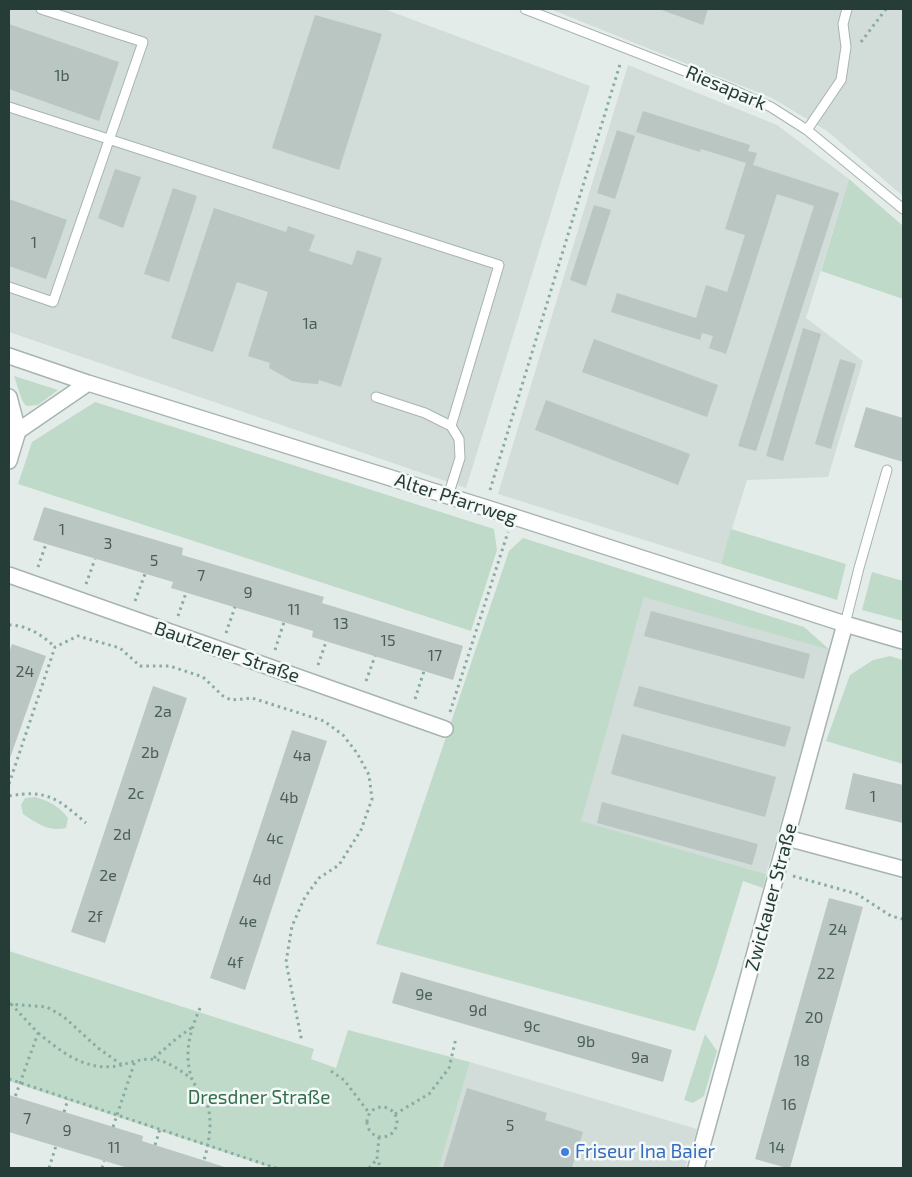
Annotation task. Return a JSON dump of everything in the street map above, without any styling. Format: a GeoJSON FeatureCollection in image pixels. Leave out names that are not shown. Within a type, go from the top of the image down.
{"type":"FeatureCollection","features":[{"type":"Feature","properties":{"kind":"street","name":"Alter Pfarrweg"},"geometry":{"type":"LineString","coordinates":[[9,356],[88,383],[903,641]]}},
{"type":"Feature","properties":{"kind":"street"},"geometry":{"type":"LineString","coordinates":[[18,431],[88,383]]}},
{"type":"Feature","properties":{"kind":"street"},"geometry":{"type":"LineString","coordinates":[[9,398],[18,431],[9,460]]}},
{"type":"Feature","properties":{"kind":"street","name":"Bautzener Straße"},"geometry":{"type":"LineString","coordinates":[[9,574],[445,729]]}},
{"type":"Feature","properties":{"kind":"street","name":"Zwickauer Straße"},"geometry":{"type":"LineString","coordinates":[[696,1168],[845,624]]}},
{"type":"Feature","properties":{"kind":"street"},"geometry":{"type":"LineString","coordinates":[[787,838],[903,869]]}},
{"type":"Feature","properties":{"kind":"lane"},"geometry":{"type":"LineString","coordinates":[[9,287],[53,302],[143,42],[41,9]]}},
{"type":"Feature","properties":{"kind":"lane","name":"Riesapark"},"geometry":{"type":"LineString","coordinates":[[525,9],[731,88],[771,107],[807,130],[903,209]]}},
{"type":"Feature","properties":{"kind":"lane"},"geometry":{"type":"LineString","coordinates":[[807,130],[841,80],[846,47],[843,24],[847,9]]}},
{"type":"Feature","properties":{"kind":"lane"},"geometry":{"type":"LineString","coordinates":[[9,107],[499,265],[451,426]]}},
{"type":"Feature","properties":{"kind":"lane"},"geometry":{"type":"LineString","coordinates":[[376,398],[425,413],[451,426],[459,439],[460,458],[448,496]]}},
{"type":"Feature","properties":{"kind":"lane"},"geometry":{"type":"LineString","coordinates":[[845,624],[887,470]]}},
{"type":"Feature","properties":{"kind":"path"},"geometry":{"type":"LineString","coordinates":[[846,47],[860,43],[886,9]]}},
{"type":"Feature","properties":{"kind":"path"},"geometry":{"type":"LineString","coordinates":[[485,508],[625,48]]}},
{"type":"Feature","properties":{"kind":"path"},"geometry":{"type":"LineString","coordinates":[[445,729],[513,517]]}},
{"type":"Feature","properties":{"kind":"path"},"geometry":{"type":"LineString","coordinates":[[32,583],[46,544]]}},
{"type":"Feature","properties":{"kind":"path"},"geometry":{"type":"LineString","coordinates":[[81,600],[95,559]]}},
{"type":"Feature","properties":{"kind":"path"},"geometry":{"type":"LineString","coordinates":[[130,617],[145,574]]}},
{"type":"Feature","properties":{"kind":"path"},"geometry":{"type":"LineString","coordinates":[[172,632],[186,593]]}},
{"type":"Feature","properties":{"kind":"path"},"geometry":{"type":"LineString","coordinates":[[220,649],[235,607]]}},
{"type":"Feature","properties":{"kind":"path"},"geometry":{"type":"LineString","coordinates":[[269,667],[284,622]]}},
{"type":"Feature","properties":{"kind":"path"},"geometry":{"type":"LineString","coordinates":[[9,625],[16,625],[41,635],[55,647]]}},
{"type":"Feature","properties":{"kind":"path"},"geometry":{"type":"LineString","coordinates":[[9,784],[55,647],[78,636],[120,648],[140,666],[170,666],[203,677],[223,696],[231,700],[252,698],[324,721],[343,735],[357,753],[369,775],[372,799],[361,830],[340,865],[319,878],[305,897],[292,926],[286,962],[302,1042]]}},
{"type":"Feature","properties":{"kind":"path"},"geometry":{"type":"LineString","coordinates":[[312,682],[326,642]]}},
{"type":"Feature","properties":{"kind":"path"},"geometry":{"type":"LineString","coordinates":[[360,699],[375,656]]}},
{"type":"Feature","properties":{"kind":"path"},"geometry":{"type":"LineString","coordinates":[[408,716],[424,671]]}},
{"type":"Feature","properties":{"kind":"path"},"geometry":{"type":"LineString","coordinates":[[9,796],[28,793],[43,794],[65,805],[86,823]]}},
{"type":"Feature","properties":{"kind":"path"},"geometry":{"type":"LineString","coordinates":[[778,871],[857,894],[891,916],[903,920]]}},
{"type":"Feature","properties":{"kind":"path"},"geometry":{"type":"LineString","coordinates":[[10,1004],[38,1032],[76,1060],[112,1067],[135,1060],[154,1058],[172,1065],[191,1078],[206,1101],[210,1125],[209,1146],[204,1160]]}},
{"type":"Feature","properties":{"kind":"path"},"geometry":{"type":"LineString","coordinates":[[10,1004],[47,1007],[64,1017],[98,1048],[122,1065]]}},
{"type":"Feature","properties":{"kind":"path"},"geometry":{"type":"LineString","coordinates":[[191,1078],[187,1052],[192,1028],[200,1008]]}},
{"type":"Feature","properties":{"kind":"path"},"geometry":{"type":"LineString","coordinates":[[154,1058],[192,1028]]}},
{"type":"Feature","properties":{"kind":"path"},"geometry":{"type":"LineString","coordinates":[[15,1097],[38,1032]]}},
{"type":"Feature","properties":{"kind":"path"},"geometry":{"type":"LineString","coordinates":[[395,1114],[429,1094],[449,1068],[456,1038]]}},
{"type":"Feature","properties":{"kind":"path"},"geometry":{"type":"LineString","coordinates":[[113,1127],[135,1060]]}},
{"type":"Feature","properties":{"kind":"path"},"geometry":{"type":"LineString","coordinates":[[331,1070],[344,1080],[370,1114]]}},
{"type":"Feature","properties":{"kind":"path"},"geometry":{"type":"LineString","coordinates":[[9,1079],[276,1168]]}},
{"type":"Feature","properties":{"kind":"path"},"geometry":{"type":"LineString","coordinates":[[64,1112],[68,1099]]}},
{"type":"Feature","properties":{"kind":"path"},"geometry":{"type":"LineString","coordinates":[[379,1107],[385,1107],[395,1114],[396,1128],[386,1137],[379,1137],[373,1134],[368,1128],[367,1121],[370,1114],[379,1107]]}},
{"type":"Feature","properties":{"kind":"path"},"geometry":{"type":"LineString","coordinates":[[154,1145],[160,1129]]}},
{"type":"Feature","properties":{"kind":"path"},"geometry":{"type":"LineString","coordinates":[[379,1137],[377,1159],[381,1168]]}},
{"type":"Feature","properties":{"kind":"path"},"geometry":{"type":"LineString","coordinates":[[49,1168],[56,1146]]}},
{"type":"Feature","properties":{"kind":"path"},"geometry":{"type":"LineString","coordinates":[[369,1168],[377,1159]]}},
{"type":"Feature","properties":{"kind":"path"},"geometry":{"type":"LineString","coordinates":[[102,1168],[104,1161]]}},
{"type":"Feature","properties":{"kind":"path"},"geometry":{"type":"LineString","coordinates":[[255,1168],[257,1162]]}},
{"type":"Feature","properties":{"kind":"shaded area"},"geometry":{"type":"Polygon","coordinates":[[[9,9],[384,9],[590,86],[466,488],[9,332],[9,9]]]}},
{"type":"Feature","properties":{"kind":"shaded area"},"geometry":{"type":"Polygon","coordinates":[[[550,9],[903,9],[903,196],[827,131],[772,98],[550,9]]]}},
{"type":"Feature","properties":{"kind":"shaded area"},"geometry":{"type":"Polygon","coordinates":[[[628,65],[777,125],[849,179],[806,318],[863,361],[828,477],[747,480],[721,564],[498,494],[628,65]]]}},
{"type":"Feature","properties":{"kind":"shaded area"},"geometry":{"type":"Polygon","coordinates":[[[644,596],[830,650],[766,874],[580,821],[644,596]]]}},
{"type":"Feature","properties":{"kind":"shaded area"},"geometry":{"type":"Polygon","coordinates":[[[470,1062],[697,1129],[685,1168],[439,1168],[470,1062]]]}},
{"type":"Feature","properties":{"kind":"green space"},"geometry":{"type":"Polygon","coordinates":[[[849,179],[903,226],[903,299],[821,271],[849,179]]]}},
{"type":"Feature","properties":{"kind":"green space"},"geometry":{"type":"Polygon","coordinates":[[[14,376],[58,390],[38,405],[26,406],[14,376]]]}},
{"type":"Feature","properties":{"kind":"green space"},"geometry":{"type":"Polygon","coordinates":[[[95,402],[494,529],[497,550],[471,631],[18,484],[32,442],[95,402]]]}},
{"type":"Feature","properties":{"kind":"green space"},"geometry":{"type":"Polygon","coordinates":[[[731,529],[846,564],[837,600],[721,564],[731,529]]]}},
{"type":"Feature","properties":{"kind":"green space"},"geometry":{"type":"Polygon","coordinates":[[[523,538],[804,627],[830,650],[644,597],[581,821],[766,874],[763,888],[743,881],[695,1031],[376,944],[509,551],[523,538]]]}},
{"type":"Feature","properties":{"kind":"green space"},"geometry":{"type":"Polygon","coordinates":[[[872,572],[903,581],[903,621],[862,610],[872,572]]]}},
{"type":"Feature","properties":{"kind":"green space"},"geometry":{"type":"Polygon","coordinates":[[[890,656],[903,660],[903,764],[826,741],[850,675],[873,660],[890,656]]]}},
{"type":"Feature","properties":{"kind":"green space"},"geometry":{"type":"Polygon","coordinates":[[[35,797],[49,802],[61,810],[68,818],[66,828],[48,828],[23,814],[21,805],[25,798],[35,797]]]}},
{"type":"Feature","properties":{"kind":"green space","name":"Dresdner Straße"},"geometry":{"type":"Polygon","coordinates":[[[9,951],[314,1049],[311,1059],[336,1068],[348,1030],[470,1062],[439,1168],[272,1168],[9,1081],[9,951]]]}},
{"type":"Feature","properties":{"kind":"green space"},"geometry":{"type":"Polygon","coordinates":[[[705,1034],[717,1051],[704,1096],[693,1103],[684,1100],[705,1034]]]}},
{"type":"Feature","properties":{"kind":"building"},"geometry":{"type":"Polygon","coordinates":[[[659,9],[708,9],[703,25],[659,9]]]}},
{"type":"Feature","properties":{"kind":"building"},"geometry":{"type":"Polygon","coordinates":[[[315,15],[382,34],[339,170],[272,148],[315,15]]]}},
{"type":"Feature","properties":{"kind":"building"},"geometry":{"type":"Polygon","coordinates":[[[9,24],[119,62],[99,121],[9,89],[9,24]]]}},
{"type":"Feature","properties":{"kind":"building"},"geometry":{"type":"Polygon","coordinates":[[[643,111],[750,145],[748,151],[757,153],[753,165],[839,193],[756,451],[738,446],[814,206],[777,194],[726,354],[709,348],[713,336],[702,333],[700,340],[611,312],[617,293],[696,318],[706,285],[727,292],[745,235],[725,229],[746,163],[701,149],[700,152],[636,132],[643,111]]]}},
{"type":"Feature","properties":{"kind":"building"},"geometry":{"type":"Polygon","coordinates":[[[617,130],[635,136],[615,199],[597,193],[617,130]]]}},
{"type":"Feature","properties":{"kind":"building"},"geometry":{"type":"Polygon","coordinates":[[[115,169],[141,177],[123,228],[98,218],[115,169]]]}},
{"type":"Feature","properties":{"kind":"building"},"geometry":{"type":"Polygon","coordinates":[[[173,188],[197,196],[169,282],[144,274],[173,188]]]}},
{"type":"Feature","properties":{"kind":"building"},"geometry":{"type":"Polygon","coordinates":[[[9,199],[67,220],[46,279],[9,266],[9,199]]]}},
{"type":"Feature","properties":{"kind":"building"},"geometry":{"type":"Polygon","coordinates":[[[594,205],[611,210],[586,286],[570,280],[594,205]]]}},
{"type":"Feature","properties":{"kind":"building"},"geometry":{"type":"Polygon","coordinates":[[[214,208],[286,232],[288,226],[315,235],[309,251],[352,265],[357,250],[382,258],[341,387],[319,380],[318,384],[292,381],[269,368],[270,363],[248,356],[268,292],[237,282],[213,352],[171,338],[214,208]]]}},
{"type":"Feature","properties":{"kind":"building"},"geometry":{"type":"Polygon","coordinates":[[[803,328],[821,334],[783,461],[766,456],[803,328]]]}},
{"type":"Feature","properties":{"kind":"building"},"geometry":{"type":"Polygon","coordinates":[[[594,339],[718,385],[707,417],[582,372],[594,339]]]}},
{"type":"Feature","properties":{"kind":"building"},"geometry":{"type":"Polygon","coordinates":[[[840,359],[856,364],[831,449],[815,444],[840,359]]]}},
{"type":"Feature","properties":{"kind":"building"},"geometry":{"type":"Polygon","coordinates":[[[546,400],[690,454],[678,485],[535,430],[546,400]]]}},
{"type":"Feature","properties":{"kind":"building"},"geometry":{"type":"Polygon","coordinates":[[[866,407],[903,418],[903,462],[854,447],[866,407]]]}},
{"type":"Feature","properties":{"kind":"building"},"geometry":{"type":"Polygon","coordinates":[[[44,507],[183,548],[182,555],[324,597],[322,603],[463,646],[453,680],[312,637],[313,631],[171,588],[173,582],[33,540],[44,507]]]}},
{"type":"Feature","properties":{"kind":"building"},"geometry":{"type":"Polygon","coordinates":[[[651,611],[810,654],[804,679],[644,636],[651,611]]]}},
{"type":"Feature","properties":{"kind":"building"},"geometry":{"type":"Polygon","coordinates":[[[12,644],[46,656],[9,761],[9,653],[12,644]]]}},
{"type":"Feature","properties":{"kind":"building"},"geometry":{"type":"Polygon","coordinates":[[[153,686],[187,698],[105,943],[71,932],[153,686]]]}},
{"type":"Feature","properties":{"kind":"building"},"geometry":{"type":"Polygon","coordinates":[[[639,686],[791,727],[785,747],[633,706],[639,686]]]}},
{"type":"Feature","properties":{"kind":"building"},"geometry":{"type":"Polygon","coordinates":[[[292,730],[327,741],[245,990],[210,978],[292,730]]]}},
{"type":"Feature","properties":{"kind":"building"},"geometry":{"type":"Polygon","coordinates":[[[622,734],[776,777],[765,817],[611,774],[622,734]]]}},
{"type":"Feature","properties":{"kind":"building"},"geometry":{"type":"Polygon","coordinates":[[[853,773],[903,785],[903,823],[845,809],[853,773]]]}},
{"type":"Feature","properties":{"kind":"building"},"geometry":{"type":"Polygon","coordinates":[[[602,802],[758,844],[752,865],[597,823],[602,802]]]}},
{"type":"Feature","properties":{"kind":"building"},"geometry":{"type":"Polygon","coordinates":[[[829,898],[863,907],[790,1168],[787,1168],[755,1159],[829,898]]]}},
{"type":"Feature","properties":{"kind":"building"},"geometry":{"type":"Polygon","coordinates":[[[401,972],[672,1050],[663,1082],[392,1003],[401,972]]]}},
{"type":"Feature","properties":{"kind":"building"},"geometry":{"type":"Polygon","coordinates":[[[467,1088],[547,1113],[545,1120],[583,1132],[572,1168],[443,1168],[467,1088]]]}},
{"type":"Feature","properties":{"kind":"building"},"geometry":{"type":"Polygon","coordinates":[[[9,1095],[143,1136],[142,1141],[228,1168],[128,1168],[9,1132],[9,1095]]]}},
{"type":"Feature","properties":{"kind":"place","name":"Friseur Ina Baier"},"geometry":{"type":"Point","coordinates":[565,1152]}}]}
